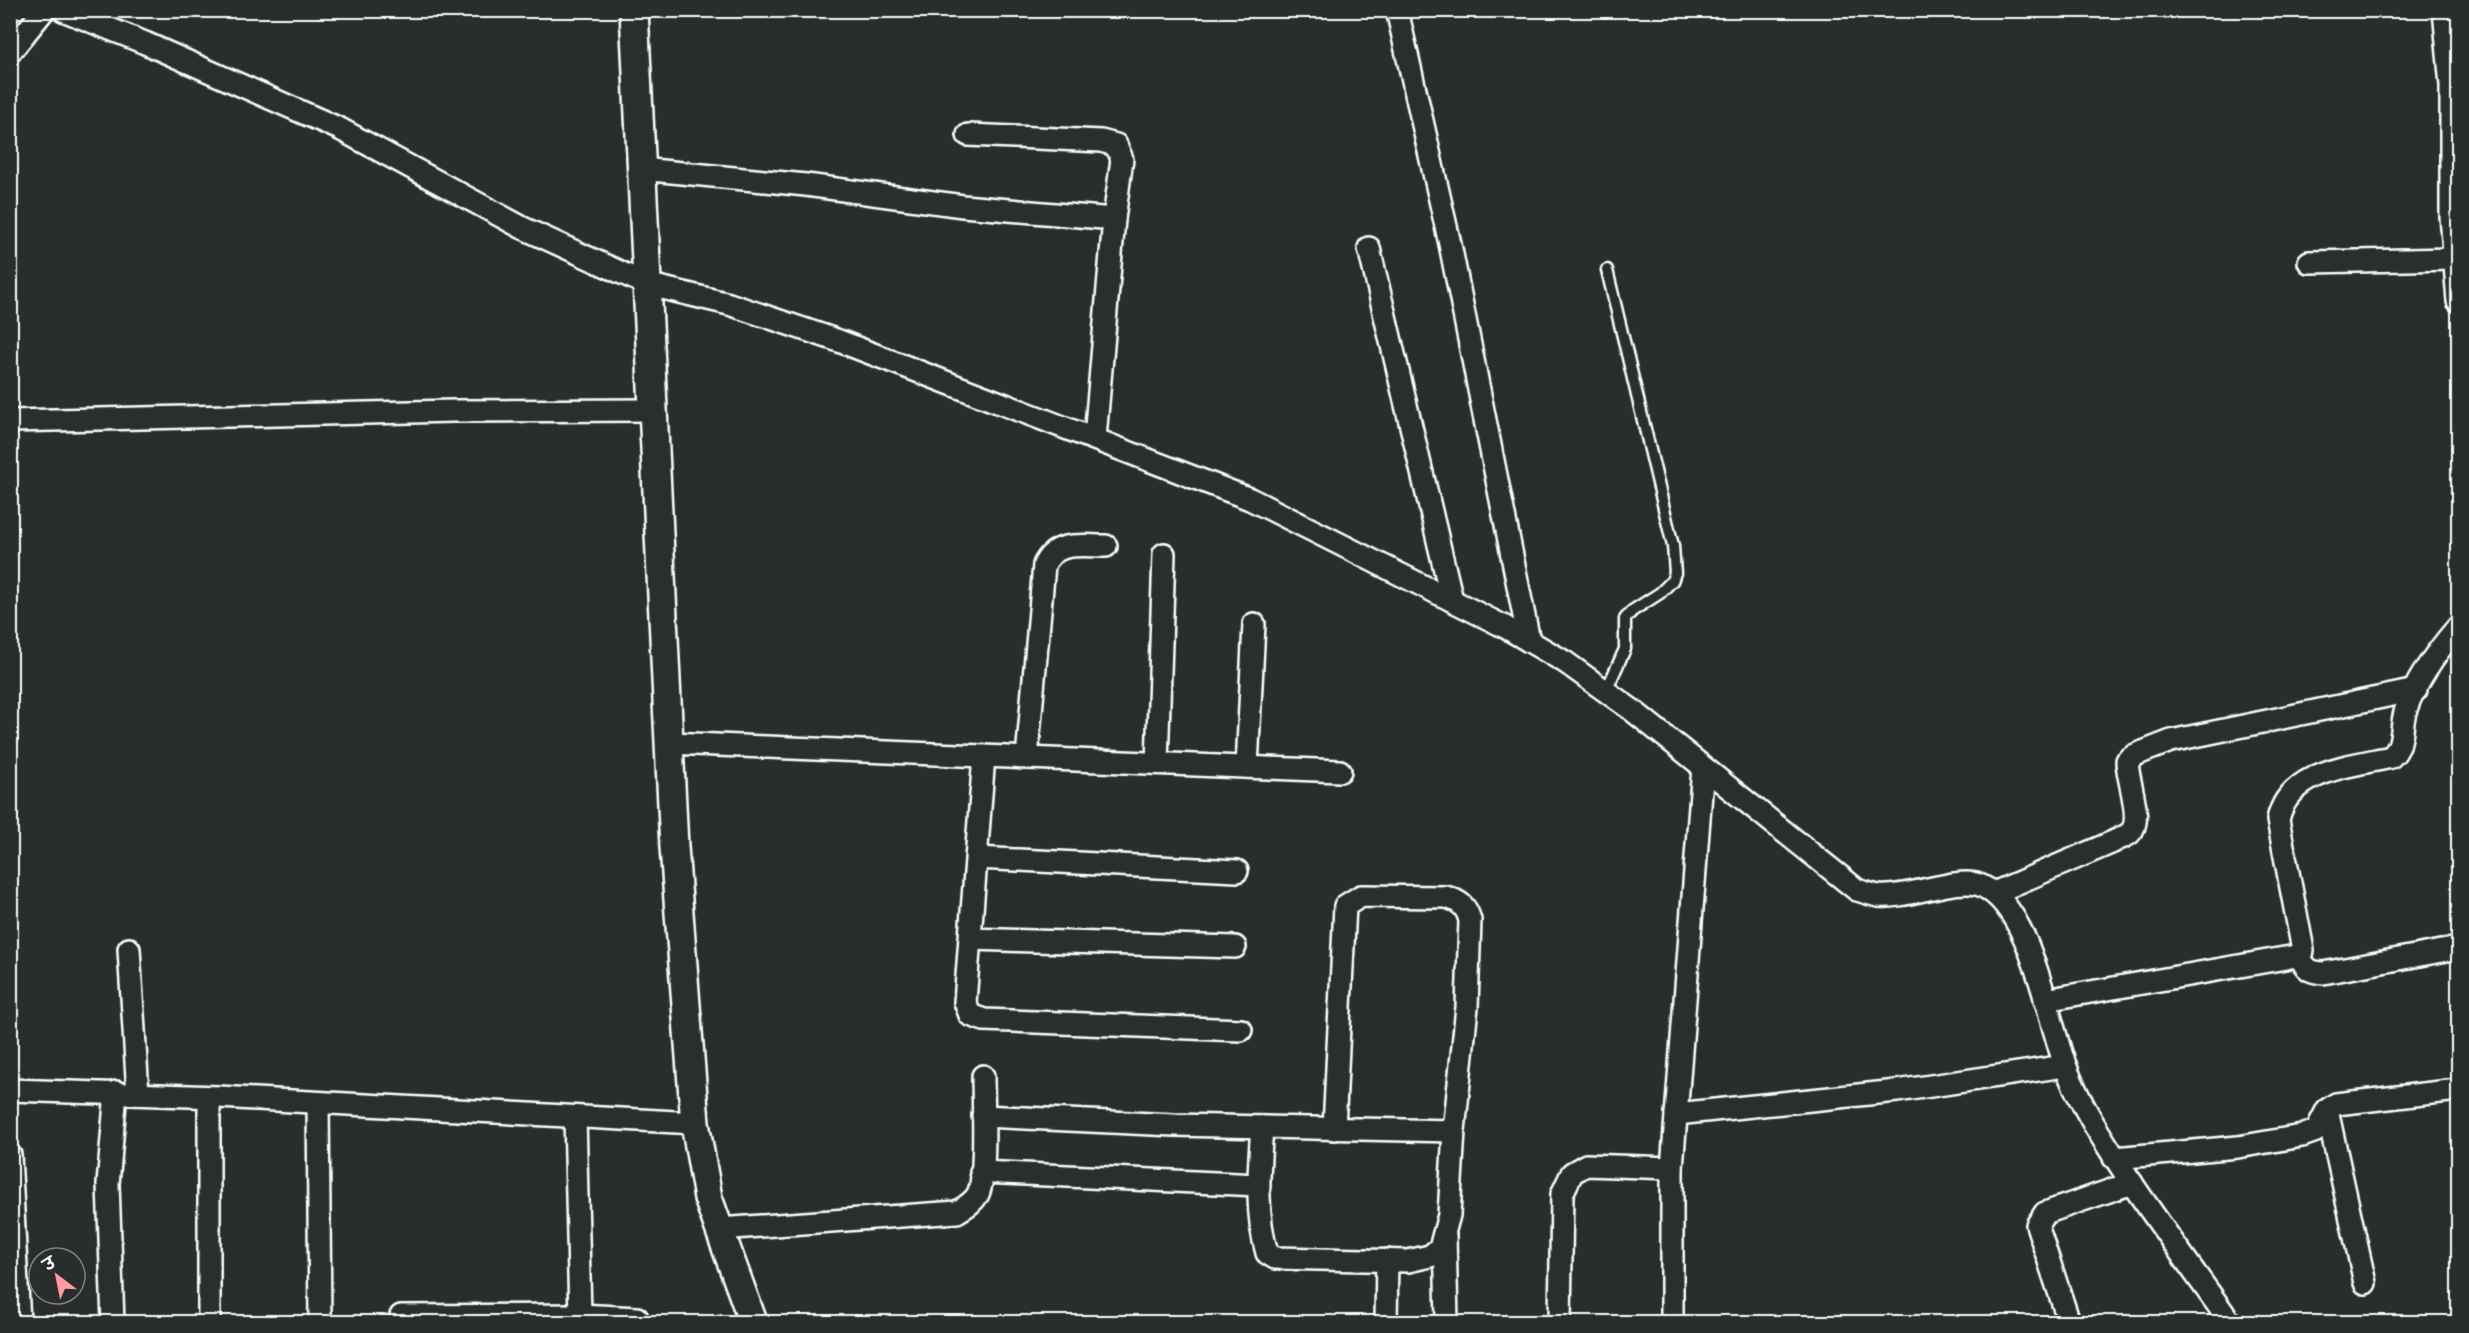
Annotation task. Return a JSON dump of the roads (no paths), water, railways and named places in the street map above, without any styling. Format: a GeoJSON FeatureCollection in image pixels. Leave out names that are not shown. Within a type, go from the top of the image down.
{"type":"FeatureCollection","features":[{"type":"Feature","properties":{"kind":"street"},"geometry":{"type":"LineString","coordinates":[[10,52],[44,10]]}},
{"type":"Feature","properties":{"kind":"street"},"geometry":{"type":"LineString","coordinates":[[63,10],[145,43],[340,129],[523,228],[646,284],[729,304],[839,341],[1250,499],[1452,600],[1565,662],[1632,710],[1857,890],[1880,896],[1962,884],[1980,885],[1994,893],[2005,903],[2020,926],[2065,1066],[2082,1105],[2114,1158],[2230,1323]]}},
{"type":"Feature","properties":{"kind":"street"},"geometry":{"type":"LineString","coordinates":[[634,10],[675,859],[695,1123],[708,1198],[753,1323]]}},
{"type":"Feature","properties":{"kind":"street"},"geometry":{"type":"LineString","coordinates":[[1397,10],[1450,244],[1529,641]]}},
{"type":"Feature","properties":{"kind":"street"},"geometry":{"type":"LineString","coordinates":[[2444,10],[2455,137],[2454,260],[2458,301]]}},
{"type":"Feature","properties":{"kind":"street"},"geometry":{"type":"LineString","coordinates":[[968,135],[1101,141],[1116,145],[1122,159],[1114,219],[1095,438]]}},
{"type":"Feature","properties":{"kind":"street"},"geometry":{"type":"LineString","coordinates":[[641,169],[806,185],[963,206],[1114,219]]}},
{"type":"Feature","properties":{"kind":"street"},"geometry":{"type":"LineString","coordinates":[[1369,248],[1452,600]]}},
{"type":"Feature","properties":{"kind":"street"},"geometry":{"type":"LineString","coordinates":[[2309,262],[2454,260]]}},
{"type":"Feature","properties":{"kind":"street"},"geometry":{"type":"LineString","coordinates":[[10,421],[453,411],[652,410]]}},
{"type":"Feature","properties":{"kind":"street"},"geometry":{"type":"LineString","coordinates":[[1027,758],[1044,565],[1049,555],[1058,548],[1106,546]]}},
{"type":"Feature","properties":{"kind":"street"},"geometry":{"type":"LineString","coordinates":[[1157,763],[1164,554]]}},
{"type":"Feature","properties":{"kind":"street"},"geometry":{"type":"LineString","coordinates":[[1248,767],[1254,624]]}},
{"type":"Feature","properties":{"kind":"street"},"geometry":{"type":"LineString","coordinates":[[2300,956],[2303,950],[2278,820],[2281,806],[2290,794],[2309,779],[2324,773],[2391,757],[2397,752],[2406,710],[2432,659],[2458,627]]}},
{"type":"Feature","properties":{"kind":"street"},"geometry":{"type":"LineString","coordinates":[[1994,893],[2130,833],[2136,824],[2136,813],[2127,773],[2127,761],[2135,755],[2171,741],[2416,690]]}},
{"type":"Feature","properties":{"kind":"street"},"geometry":{"type":"LineString","coordinates":[[669,742],[1340,771]]}},
{"type":"Feature","properties":{"kind":"street"},"geometry":{"type":"LineString","coordinates":[[984,756],[972,939],[965,1002],[970,1015],[984,1020],[1241,1030]]}},
{"type":"Feature","properties":{"kind":"street"},"geometry":{"type":"LineString","coordinates":[[1672,1323],[1672,1168],[1703,767]]}},
{"type":"Feature","properties":{"kind":"street"},"geometry":{"type":"LineString","coordinates":[[977,858],[1237,870]]}},
{"type":"Feature","properties":{"kind":"street"},"geometry":{"type":"LineString","coordinates":[[1262,1127],[1258,1185],[1262,1238],[1266,1252],[1275,1258],[1408,1261],[1430,1256],[1440,1248],[1449,1215],[1454,1131],[1467,1007],[1470,920],[1466,908],[1458,900],[1446,897],[1361,896],[1345,906],[1334,1129]]}},
{"type":"Feature","properties":{"kind":"street"},"geometry":{"type":"LineString","coordinates":[[972,939],[1235,947]]}},
{"type":"Feature","properties":{"kind":"street"},"geometry":{"type":"LineString","coordinates":[[2300,956],[2310,971],[2323,973],[2458,948]]}},
{"type":"Feature","properties":{"kind":"street"},"geometry":{"type":"LineString","coordinates":[[129,949],[138,1094]]}},
{"type":"Feature","properties":{"kind":"street"},"geometry":{"type":"LineString","coordinates":[[2045,1000],[2300,956]]}},
{"type":"Feature","properties":{"kind":"street"},"geometry":{"type":"LineString","coordinates":[[1677,1114],[1897,1091],[2065,1066]]}},
{"type":"Feature","properties":{"kind":"street"},"geometry":{"type":"LineString","coordinates":[[719,1229],[957,1212],[971,1203],[979,1191],[983,1076]]}},
{"type":"Feature","properties":{"kind":"street"},"geometry":{"type":"LineString","coordinates":[[10,1090],[116,1092],[695,1123]]}},
{"type":"Feature","properties":{"kind":"street"},"geometry":{"type":"LineString","coordinates":[[2114,1158],[2238,1147],[2302,1136],[2316,1131],[2327,1110],[2336,1104],[2458,1090]]}},
{"type":"Feature","properties":{"kind":"street"},"geometry":{"type":"LineString","coordinates":[[112,1323],[108,1184],[116,1092]]}},
{"type":"Feature","properties":{"kind":"street"},"geometry":{"type":"LineString","coordinates":[[209,1097],[209,1323]]}},
{"type":"Feature","properties":{"kind":"street"},"geometry":{"type":"LineString","coordinates":[[318,1103],[321,1323]]}},
{"type":"Feature","properties":{"kind":"street"},"geometry":{"type":"LineString","coordinates":[[2327,1110],[2365,1283]]}},
{"type":"Feature","properties":{"kind":"street"},"geometry":{"type":"LineString","coordinates":[[983,1116],[1262,1127],[1454,1131]]}},
{"type":"Feature","properties":{"kind":"street"},"geometry":{"type":"LineString","coordinates":[[575,1117],[580,1315]]}},
{"type":"Feature","properties":{"kind":"street"},"geometry":{"type":"LineString","coordinates":[[10,1155],[19,1323]]}},
{"type":"Feature","properties":{"kind":"street"},"geometry":{"type":"LineString","coordinates":[[1560,1323],[1562,1194],[1572,1173],[1586,1165],[1672,1168]]}},
{"type":"Feature","properties":{"kind":"street"},"geometry":{"type":"LineString","coordinates":[[981,1172],[1258,1185]]}},
{"type":"Feature","properties":{"kind":"street"},"geometry":{"type":"LineString","coordinates":[[2069,1323],[2037,1225],[2045,1213],[2132,1184]]}},
{"type":"Feature","properties":{"kind":"street"},"geometry":{"type":"LineString","coordinates":[[1445,1235],[1447,1323]]}},
{"type":"Feature","properties":{"kind":"street"},"geometry":{"type":"LineString","coordinates":[[1386,1323],[1387,1260]]}},
{"type":"Feature","properties":{"kind":"street"},"geometry":{"type":"LineString","coordinates":[[401,1316],[580,1315],[637,1318]]}},
{"type":"Feature","properties":{"kind":"lane"},"geometry":{"type":"LineString","coordinates":[[1606,691],[1625,649],[1625,619],[1632,611],[1660,593],[1672,581],[1675,573],[1673,546],[1607,270]]}}]}
